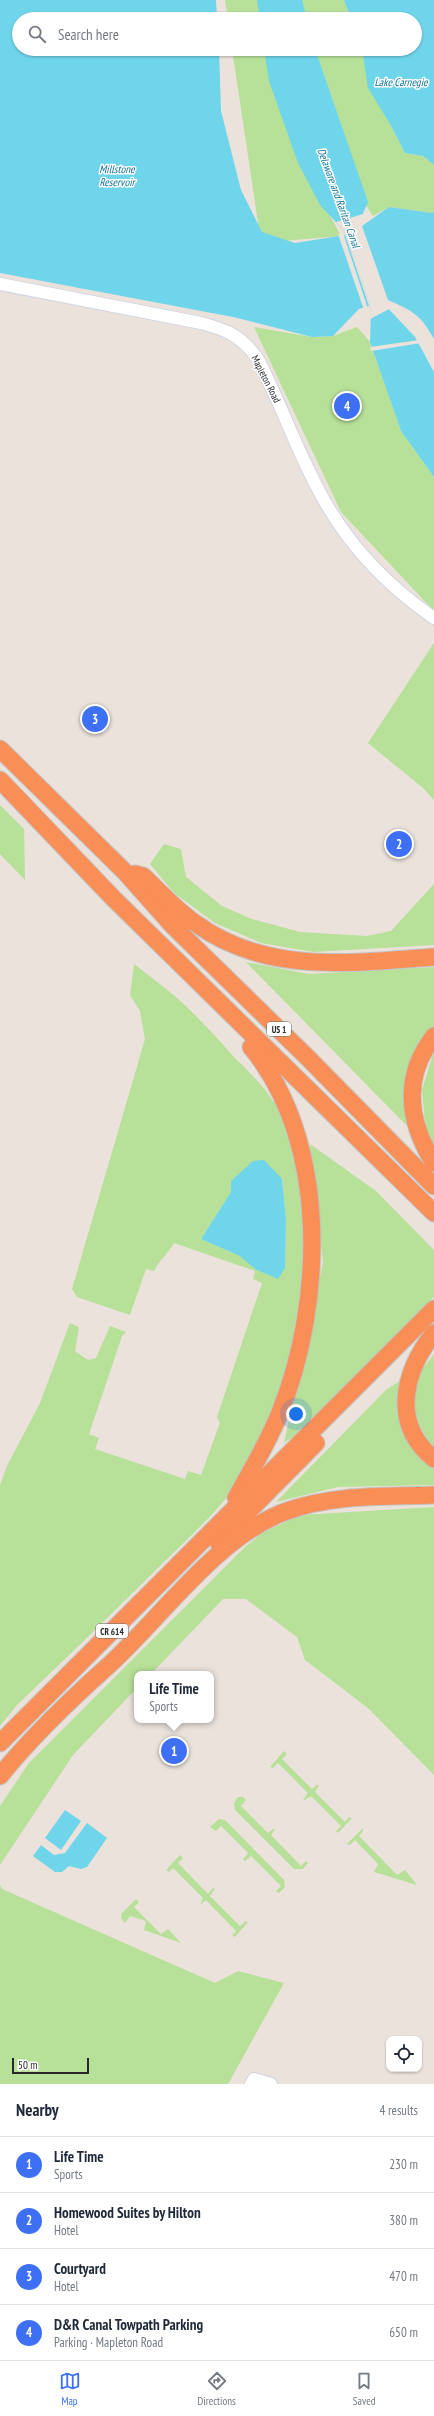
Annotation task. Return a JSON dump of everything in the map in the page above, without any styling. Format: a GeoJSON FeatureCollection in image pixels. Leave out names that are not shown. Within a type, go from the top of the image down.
{"type":"FeatureCollection","features":[{"type":"Feature","properties":{"kind":"highway","name":"US 1"},"geometry":{"type":"LineString","coordinates":[[0,749],[125,872],[173,926],[308,1058],[434,1186]]}},
{"type":"Feature","properties":{"kind":"highway","name":"US 1"},"geometry":{"type":"LineString","coordinates":[[0,780],[113,898],[230,1015],[434,1213]]}},
{"type":"Feature","properties":{"kind":"highway"},"geometry":{"type":"LineString","coordinates":[[125,872],[143,876],[195,924],[252,952],[314,964],[434,957]]}},
{"type":"Feature","properties":{"kind":"highway"},"geometry":{"type":"LineString","coordinates":[[224,1519],[263,1449],[288,1390],[304,1328],[310,1272],[311,1232],[304,1165],[298,1136],[274,1079],[237,1030],[230,1015]]}},
{"type":"Feature","properties":{"kind":"highway"},"geometry":{"type":"LineString","coordinates":[[434,1036],[417,1065],[412,1094],[416,1129],[434,1164]]}},
{"type":"Feature","properties":{"kind":"highway"},"geometry":{"type":"LineString","coordinates":[[224,1519],[434,1309]]}},
{"type":"Feature","properties":{"kind":"highway"},"geometry":{"type":"LineString","coordinates":[[85,1685],[104,1658],[434,1324]]}},
{"type":"Feature","properties":{"kind":"highway"},"geometry":{"type":"LineString","coordinates":[[434,1333],[414,1361],[409,1376],[406,1400],[409,1419],[415,1436],[434,1459]]}},
{"type":"Feature","properties":{"kind":"highway"},"geometry":{"type":"LineString","coordinates":[[0,1776],[85,1685],[108,1666],[241,1535],[268,1520],[302,1506],[340,1499],[434,1495]]}},
{"type":"Feature","properties":{"kind":"highway","name":"CR 614"},"geometry":{"type":"LineString","coordinates":[[0,1744],[224,1519]]}},
{"type":"Feature","properties":{"kind":"street","name":"Mapleton Road"},"geometry":{"type":"LineString","coordinates":[[0,284],[201,323],[233,333],[244,342],[258,359],[317,486],[340,525],[377,570],[398,590],[434,618]]}},
{"type":"Feature","properties":{"kind":"street"},"geometry":{"type":"LineString","coordinates":[[251,2084],[254,2078],[271,2084]]}},
{"type":"Feature","properties":{"kind":"green space"},"geometry":{"type":"Polygon","coordinates":[[[225,0],[344,0],[348,12],[227,12],[225,0]]]}},
{"type":"Feature","properties":{"kind":"green space"},"geometry":{"type":"Polygon","coordinates":[[[233,56],[365,56],[390,124],[405,153],[423,156],[434,165],[434,212],[432,213],[389,207],[373,216],[363,201],[328,212],[341,236],[272,242],[259,229],[233,56]]]}},
{"type":"Feature","properties":{"kind":"green space"},"geometry":{"type":"Polygon","coordinates":[[[254,327],[312,337],[333,336],[357,327],[370,342],[401,431],[434,477],[434,611],[341,512],[254,327]]]}},
{"type":"Feature","properties":{"kind":"green space"},"geometry":{"type":"Polygon","coordinates":[[[434,643],[434,800],[423,788],[368,743],[434,643]]]}},
{"type":"Feature","properties":{"kind":"green space"},"geometry":{"type":"Polygon","coordinates":[[[0,805],[24,829],[25,880],[0,854],[0,805]]]}},
{"type":"Feature","properties":{"kind":"green space"},"geometry":{"type":"Polygon","coordinates":[[[164,844],[181,849],[186,877],[222,906],[252,919],[300,932],[367,936],[391,931],[434,884],[434,945],[313,952],[261,943],[215,923],[174,893],[150,864],[164,844]]]}},
{"type":"Feature","properties":{"kind":"green space"},"geometry":{"type":"Polygon","coordinates":[[[246,962],[309,974],[434,967],[434,1027],[420,1040],[405,1078],[414,1133],[246,962]]]}},
{"type":"Feature","properties":{"kind":"green space"},"geometry":{"type":"Polygon","coordinates":[[[134,964],[170,992],[190,1010],[255,1078],[273,1101],[290,1138],[300,1182],[303,1231],[301,1282],[294,1333],[282,1381],[268,1425],[251,1462],[233,1490],[200,1527],[17,1705],[0,1726],[0,1485],[7,1466],[40,1403],[70,1323],[79,1327],[75,1351],[88,1360],[96,1358],[110,1326],[126,1332],[122,1336],[89,1434],[99,1438],[95,1449],[185,1479],[188,1471],[201,1475],[220,1423],[217,1417],[262,1283],[253,1279],[255,1271],[174,1243],[154,1271],[146,1269],[130,1315],[77,1297],[72,1289],[145,1039],[140,1011],[130,995],[134,964]],[[282,1179],[231,1192],[201,1239],[241,1256],[255,1269],[285,1268],[286,1219],[282,1179]]]}},
{"type":"Feature","properties":{"kind":"green space"},"geometry":{"type":"Polygon","coordinates":[[[434,1051],[434,1147],[426,1134],[422,1090],[434,1051]]]}},
{"type":"Feature","properties":{"kind":"green space"},"geometry":{"type":"Polygon","coordinates":[[[310,1144],[376,1191],[434,1250],[434,1297],[318,1420],[284,1443],[323,1263],[310,1144]]]}},
{"type":"Feature","properties":{"kind":"green space"},"geometry":{"type":"Polygon","coordinates":[[[434,1354],[434,1449],[419,1424],[414,1405],[414,1396],[415,1386],[419,1374],[434,1354]]]}},
{"type":"Feature","properties":{"kind":"green space"},"geometry":{"type":"Polygon","coordinates":[[[401,1380],[414,1450],[434,1469],[434,1485],[338,1487],[276,1502],[386,1390],[401,1380]]]}},
{"type":"Feature","properties":{"kind":"green space"},"geometry":{"type":"Polygon","coordinates":[[[434,1507],[434,1775],[368,1708],[305,1660],[297,1637],[246,1599],[223,1599],[154,1671],[134,1671],[134,1691],[73,1755],[0,1865],[0,1806],[29,1763],[245,1547],[262,1533],[300,1515],[434,1507]]]}},
{"type":"Feature","properties":{"kind":"green space"},"geometry":{"type":"Polygon","coordinates":[[[284,1751],[287,1754],[282,1759],[312,1789],[319,1785],[315,1792],[345,1822],[349,1817],[352,1818],[338,1833],[336,1831],[341,1826],[311,1796],[303,1800],[308,1793],[278,1763],[273,1768],[270,1767],[284,1751]]]}},
{"type":"Feature","properties":{"kind":"green space"},"geometry":{"type":"Polygon","coordinates":[[[238,1797],[243,1797],[246,1800],[241,1806],[268,1833],[275,1829],[271,1835],[301,1866],[306,1861],[308,1863],[303,1869],[294,1869],[235,1810],[234,1803],[238,1797]]]}},
{"type":"Feature","properties":{"kind":"green space"},"geometry":{"type":"Polygon","coordinates":[[[219,1819],[225,1820],[284,1880],[285,1887],[279,1893],[276,1891],[281,1886],[251,1856],[245,1861],[243,1860],[248,1853],[221,1826],[216,1831],[210,1827],[219,1819]]]}},
{"type":"Feature","properties":{"kind":"green space"},"geometry":{"type":"Polygon","coordinates":[[[363,1828],[363,1831],[359,1836],[397,1875],[405,1870],[417,1885],[374,1872],[378,1864],[355,1840],[350,1845],[347,1844],[363,1828]]]}},
{"type":"Feature","properties":{"kind":"green space"},"geometry":{"type":"Polygon","coordinates":[[[180,1855],[183,1858],[178,1863],[208,1894],[213,1888],[215,1889],[210,1896],[240,1926],[246,1921],[248,1922],[235,1937],[232,1935],[236,1931],[206,1900],[200,1905],[203,1898],[173,1868],[169,1872],[166,1870],[180,1855]]]}},
{"type":"Feature","properties":{"kind":"green space"},"geometry":{"type":"Polygon","coordinates":[[[0,1885],[2,1889],[215,1983],[238,1971],[284,1983],[228,2084],[0,2084],[0,1885]]]}},
{"type":"Feature","properties":{"kind":"green space"},"geometry":{"type":"Polygon","coordinates":[[[136,1899],[139,1902],[134,1907],[161,1934],[168,1929],[181,1943],[144,1930],[146,1921],[130,1916],[125,1923],[121,1918],[122,1913],[136,1899]]]}},
{"type":"Feature","properties":{"kind":"water","name":"Millstone Reservoir"},"geometry":{"type":"Polygon","coordinates":[[[0,0],[216,0],[217,12],[12,12],[12,56],[219,56],[221,111],[241,190],[262,232],[295,243],[345,235],[369,306],[359,309],[333,336],[312,337],[233,317],[0,273],[0,0]]]}},
{"type":"Feature","properties":{"kind":"water"},"geometry":{"type":"Polygon","coordinates":[[[257,0],[302,0],[305,12],[259,12],[257,0]]]}},
{"type":"Feature","properties":{"kind":"water","name":"Lake Carnegie"},"geometry":{"type":"Polygon","coordinates":[[[344,0],[434,0],[434,165],[423,156],[405,153],[390,124],[368,88],[363,56],[422,56],[422,12],[348,12],[344,0]]]}},
{"type":"Feature","properties":{"kind":"water","name":"Delaware and Raritan Canal"},"geometry":{"type":"Polygon","coordinates":[[[265,56],[317,56],[368,202],[357,227],[384,304],[415,337],[434,372],[434,477],[401,431],[370,342],[371,308],[344,231],[320,205],[298,163],[269,81],[265,56]]]}},
{"type":"Feature","properties":{"kind":"water"},"geometry":{"type":"Polygon","coordinates":[[[389,207],[432,213],[434,212],[434,339],[425,324],[416,315],[404,307],[388,300],[362,226],[389,207]]]}},
{"type":"Feature","properties":{"kind":"water"},"geometry":{"type":"Polygon","coordinates":[[[264,1160],[282,1179],[286,1219],[285,1268],[278,1279],[255,1269],[240,1256],[201,1239],[231,1192],[231,1181],[253,1161],[264,1160]]]}},
{"type":"Feature","properties":{"kind":"water"},"geometry":{"type":"Polygon","coordinates":[[[65,1810],[81,1821],[61,1850],[45,1838],[65,1810]]]}},
{"type":"Feature","properties":{"kind":"water"},"geometry":{"type":"Polygon","coordinates":[[[87,1823],[107,1838],[87,1867],[81,1869],[69,1866],[62,1872],[55,1872],[33,1856],[41,1845],[54,1855],[65,1853],[87,1823]]]}},
{"type":"Feature","properties":{"kind":"pier"},"geometry":{"type":"Polygon","coordinates":[[[363,214],[365,215],[359,227],[385,303],[391,308],[370,319],[371,308],[344,231],[336,222],[363,214]]]}},
{"type":"Feature","properties":{"kind":"pier"},"geometry":{"type":"Polygon","coordinates":[[[343,233],[368,309],[364,310],[338,234],[343,233]]]}},
{"type":"Feature","properties":{"kind":"pier"},"geometry":{"type":"Polygon","coordinates":[[[419,340],[421,343],[371,351],[370,347],[419,340]]]}},
{"type":"Feature","properties":{"kind":"place","name":"D&R Canal Towpath Parking"},"geometry":{"type":"Point","coordinates":[347,406]}},
{"type":"Feature","properties":{"kind":"place","name":"Courtyard"},"geometry":{"type":"Point","coordinates":[95,719]}},
{"type":"Feature","properties":{"kind":"place","name":"Homewood Suites by Hilton"},"geometry":{"type":"Point","coordinates":[399,844]}},
{"type":"Feature","properties":{"kind":"place","name":"Life Time"},"geometry":{"type":"Point","coordinates":[174,1751]}}]}
